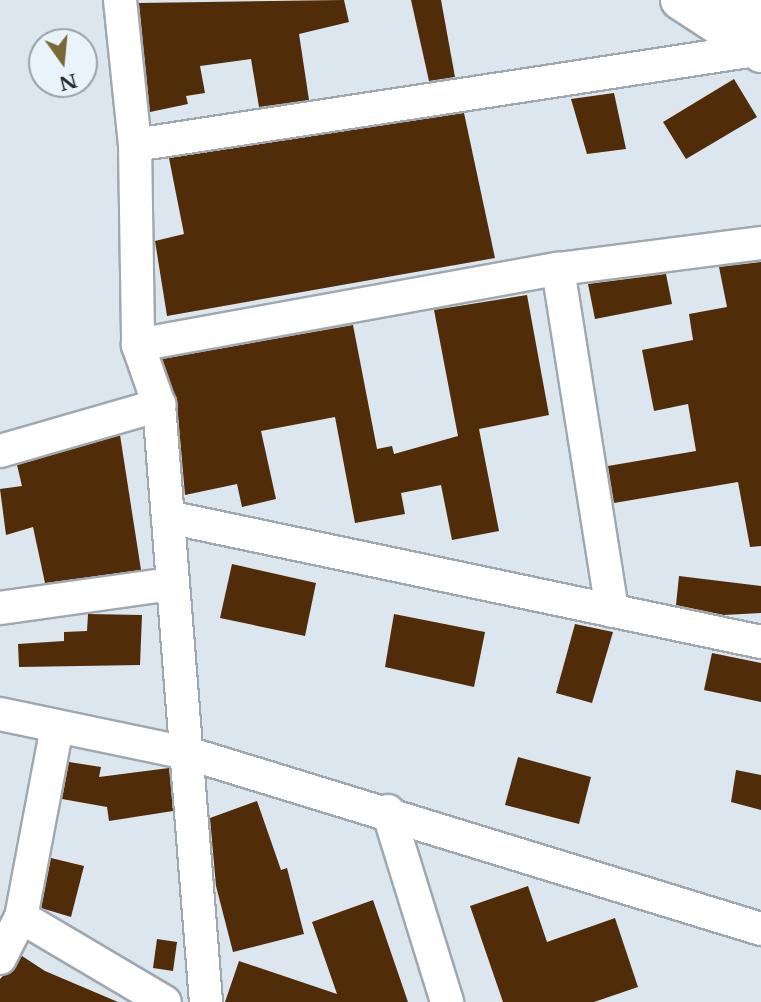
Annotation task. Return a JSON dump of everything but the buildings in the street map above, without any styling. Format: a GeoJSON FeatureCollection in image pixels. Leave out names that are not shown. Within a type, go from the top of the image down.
{"type":"FeatureCollection","features":[{"type":"Feature","properties":{"kind":"main road"},"geometry":{"type":"LineString","coordinates":[[680,0],[759,41]]}},
{"type":"Feature","properties":{"kind":"main road"},"geometry":{"type":"LineString","coordinates":[[731,0],[759,41]]}},
{"type":"Feature","properties":{"kind":"street"},"geometry":{"type":"LineString","coordinates":[[120,0],[135,145],[138,345],[159,405],[168,517],[170,584],[187,753],[206,1002]]}},
{"type":"Feature","properties":{"kind":"street"},"geometry":{"type":"LineString","coordinates":[[135,145],[759,41]]}},
{"type":"Feature","properties":{"kind":"street"},"geometry":{"type":"LineString","coordinates":[[138,345],[558,269],[761,243]]}},
{"type":"Feature","properties":{"kind":"street"},"geometry":{"type":"LineString","coordinates":[[558,269],[612,611]]}},
{"type":"Feature","properties":{"kind":"street"},"geometry":{"type":"LineString","coordinates":[[0,451],[159,405]]}},
{"type":"Feature","properties":{"kind":"street"},"geometry":{"type":"LineString","coordinates":[[168,517],[761,642]]}},
{"type":"Feature","properties":{"kind":"street"},"geometry":{"type":"LineString","coordinates":[[0,608],[170,584]]}},
{"type":"Feature","properties":{"kind":"street"},"geometry":{"type":"LineString","coordinates":[[0,713],[187,753],[280,786],[388,811],[761,929]]}},
{"type":"Feature","properties":{"kind":"street"},"geometry":{"type":"LineString","coordinates":[[0,958],[21,917],[57,727]]}},
{"type":"Feature","properties":{"kind":"street"},"geometry":{"type":"LineString","coordinates":[[388,811],[447,1002]]}},
{"type":"Feature","properties":{"kind":"street"},"geometry":{"type":"LineString","coordinates":[[21,917],[157,1000]]}}]}
